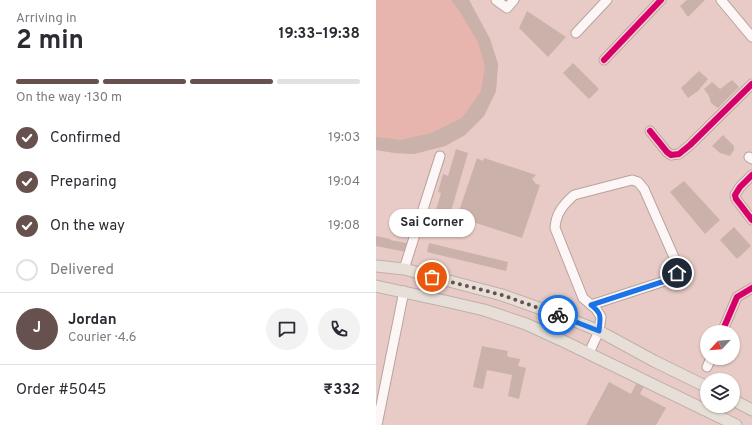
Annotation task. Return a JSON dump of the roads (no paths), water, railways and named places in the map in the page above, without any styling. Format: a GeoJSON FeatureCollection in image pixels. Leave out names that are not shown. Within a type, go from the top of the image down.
{"type":"FeatureCollection","features":[{"type":"Feature","properties":{"kind":"main road"},"geometry":{"type":"LineString","coordinates":[[376,266],[404,269],[502,295],[570,319],[599,331],[654,361],[700,384]]}},
{"type":"Feature","properties":{"kind":"main road"},"geometry":{"type":"LineString","coordinates":[[376,286],[484,310],[526,324],[563,340],[736,425]]}},
{"type":"Feature","properties":{"kind":"main road"},"geometry":{"type":"LineString","coordinates":[[740,404],[752,410]]}},
{"type":"Feature","properties":{"kind":"street"},"geometry":{"type":"LineString","coordinates":[[496,0],[507,8],[514,0]]}},
{"type":"Feature","properties":{"kind":"street"},"geometry":{"type":"LineString","coordinates":[[576,33],[607,0]]}},
{"type":"Feature","properties":{"kind":"street"},"geometry":{"type":"LineString","coordinates":[[604,60],[661,0]]}},
{"type":"Feature","properties":{"kind":"street"},"geometry":{"type":"LineString","coordinates":[[721,0],[752,37]]}},
{"type":"Feature","properties":{"kind":"street"},"geometry":{"type":"LineString","coordinates":[[650,131],[667,152],[671,155],[679,154],[752,84]]}},
{"type":"Feature","properties":{"kind":"street"},"geometry":{"type":"LineString","coordinates":[[404,269],[440,156]]}},
{"type":"Feature","properties":{"kind":"street"},"geometry":{"type":"LineString","coordinates":[[752,176],[740,187],[735,195],[736,199],[752,220]]}},
{"type":"Feature","properties":{"kind":"street"},"geometry":{"type":"LineString","coordinates":[[589,353],[599,331],[601,317],[596,309],[591,305],[583,298],[555,228],[556,216],[566,202],[574,195],[632,180],[638,182],[644,189],[677,264],[677,273],[671,279],[591,305]]}},
{"type":"Feature","properties":{"kind":"street"},"geometry":{"type":"LineString","coordinates":[[725,325],[737,297],[752,288]]}},
{"type":"Feature","properties":{"kind":"street"},"geometry":{"type":"LineString","coordinates":[[377,425],[404,291]]}},
{"type":"Feature","properties":{"kind":"place","name":"Sai Corner"},"geometry":{"type":"Point","coordinates":[432,277]}}]}
